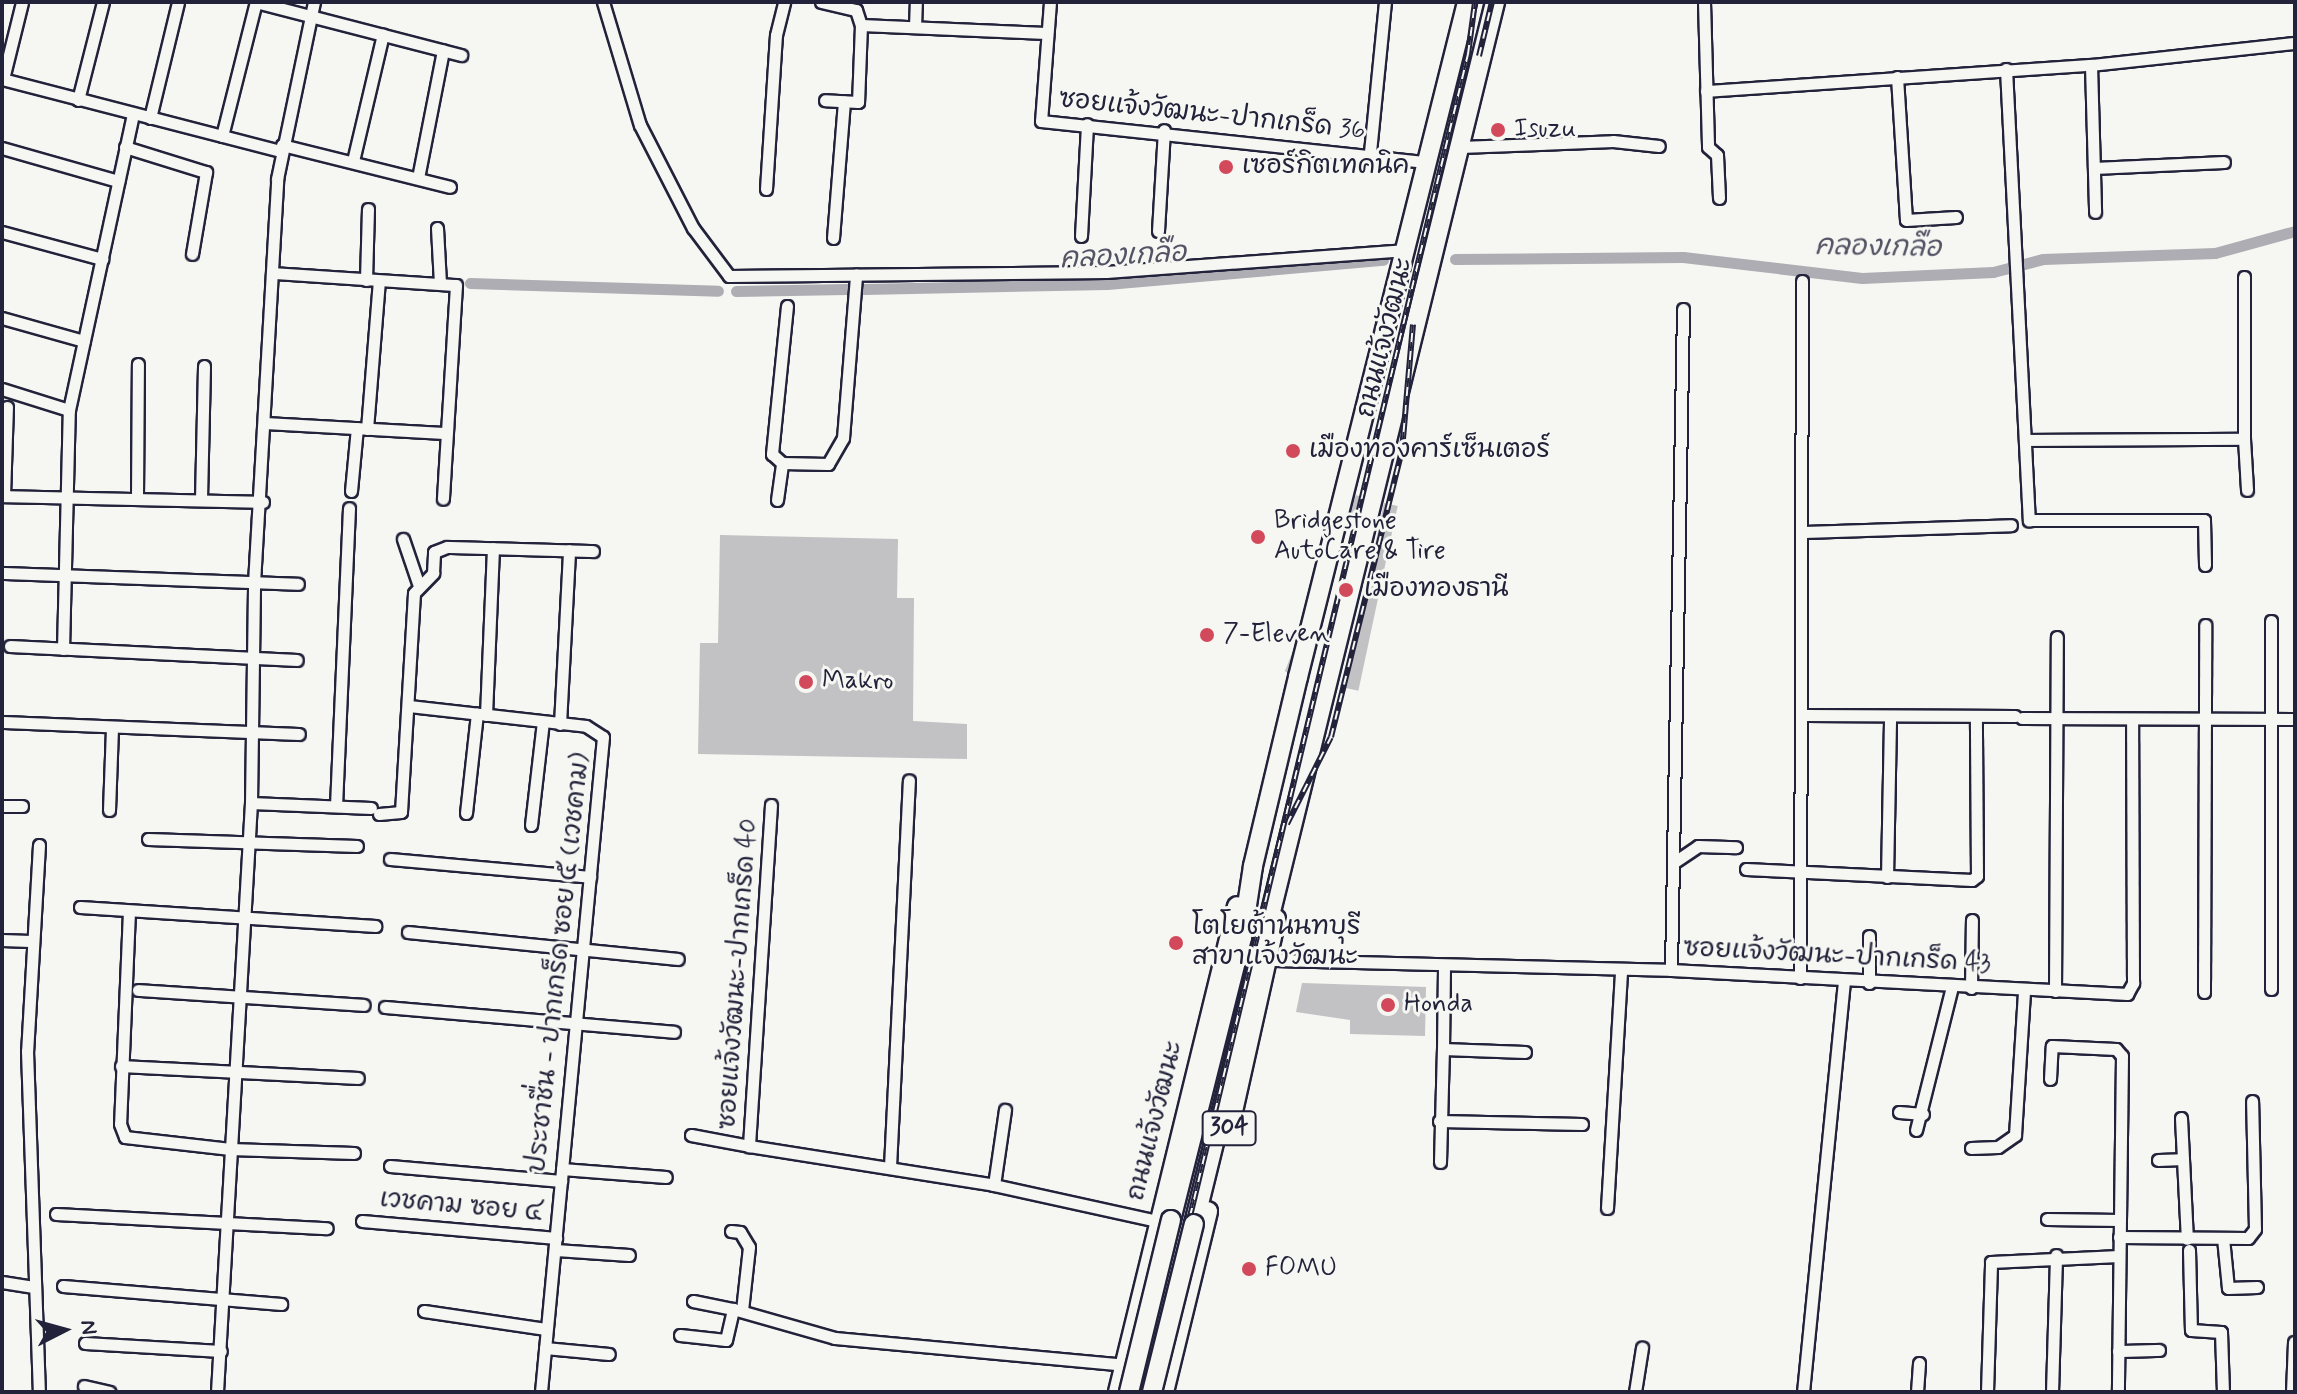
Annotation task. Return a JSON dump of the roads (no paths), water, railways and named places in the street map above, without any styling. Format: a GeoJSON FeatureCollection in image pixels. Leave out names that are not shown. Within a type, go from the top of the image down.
{"type":"FeatureCollection","features":[{"type":"Feature","properties":{"kind":"main road","name":"ถนนแจ้งวัฒนะ"},"geometry":{"type":"LineString","coordinates":[[1118,1392],[1133,1326],[1242,938],[1253,866],[1403,250],[1467,2]]}},
{"type":"Feature","properties":{"kind":"main road","name":"ถนนแจ้งวัฒนะ"},"geometry":{"type":"LineString","coordinates":[[1161,1389],[1194,1224],[1495,2]]}},
{"type":"Feature","properties":{"kind":"main road","name":"ถนนแจ้งวัฒนะ"},"geometry":{"type":"LineString","coordinates":[[1161,1389],[1177,1340],[1270,960],[1282,873]]}},
{"type":"Feature","properties":{"kind":"main road","name":"ถนนแจ้งวัฒนะ"},"geometry":{"type":"LineString","coordinates":[[1129,1392],[1165,1220]]}},
{"type":"Feature","properties":{"kind":"main road"},"geometry":{"type":"LineString","coordinates":[[1133,1326],[1145,1348],[1169,1349],[1177,1340]]}},
{"type":"Feature","properties":{"kind":"main road"},"geometry":{"type":"LineString","coordinates":[[1123,1369],[1143,1356],[1156,1359],[1161,1389]]}},
{"type":"Feature","properties":{"kind":"street"},"geometry":{"type":"LineString","coordinates":[[22,2],[3,79],[222,136],[353,161],[450,187]]}},
{"type":"Feature","properties":{"kind":"street"},"geometry":{"type":"LineString","coordinates":[[78,100],[103,2]]}},
{"type":"Feature","properties":{"kind":"street"},"geometry":{"type":"LineString","coordinates":[[150,118],[178,2]]}},
{"type":"Feature","properties":{"kind":"street"},"geometry":{"type":"LineString","coordinates":[[222,136],[256,2],[461,55]]}},
{"type":"Feature","properties":{"kind":"street"},"geometry":{"type":"LineString","coordinates":[[217,1392],[224,1302],[237,995],[251,803],[248,735],[254,583],[263,502],[281,148],[314,2]]}},
{"type":"Feature","properties":{"kind":"street"},"geometry":{"type":"LineString","coordinates":[[603,2],[640,125],[693,228],[729,276],[1106,272],[1403,250]]}},
{"type":"Feature","properties":{"kind":"street"},"geometry":{"type":"LineString","coordinates":[[766,189],[776,35],[784,2]]}},
{"type":"Feature","properties":{"kind":"street"},"geometry":{"type":"LineString","coordinates":[[824,2],[856,10],[861,25],[858,102],[825,100]]}},
{"type":"Feature","properties":{"kind":"street"},"geometry":{"type":"LineString","coordinates":[[915,27],[916,2]]}},
{"type":"Feature","properties":{"kind":"street"},"geometry":{"type":"LineString","coordinates":[[861,25],[1046,33],[1050,2]]}},
{"type":"Feature","properties":{"kind":"street"},"geometry":{"type":"LineString","coordinates":[[1370,152],[1385,2]]}},
{"type":"Feature","properties":{"kind":"street"},"geometry":{"type":"LineString","coordinates":[[1704,2],[1708,147],[1717,155],[1719,198]]}},
{"type":"Feature","properties":{"kind":"street","name":"ซอยแจ้งวัฒนะ-ปากเกร็ด 36"},"geometry":{"type":"LineString","coordinates":[[1046,33],[1041,121],[1164,130],[1370,152],[1426,162]]}},
{"type":"Feature","properties":{"kind":"street"},"geometry":{"type":"LineString","coordinates":[[353,161],[383,34]]}},
{"type":"Feature","properties":{"kind":"street"},"geometry":{"type":"LineString","coordinates":[[1706,91],[2091,65],[2295,43]]}},
{"type":"Feature","properties":{"kind":"street"},"geometry":{"type":"LineString","coordinates":[[418,178],[443,50]]}},
{"type":"Feature","properties":{"kind":"street"},"geometry":{"type":"LineString","coordinates":[[2091,65],[2095,212]]}},
{"type":"Feature","properties":{"kind":"street"},"geometry":{"type":"LineString","coordinates":[[2006,69],[2032,523],[2204,520],[2205,565]]}},
{"type":"Feature","properties":{"kind":"street"},"geometry":{"type":"LineString","coordinates":[[1897,77],[1906,220],[1956,217]]}},
{"type":"Feature","properties":{"kind":"street"},"geometry":{"type":"LineString","coordinates":[[833,238],[844,101]]}},
{"type":"Feature","properties":{"kind":"street"},"geometry":{"type":"LineString","coordinates":[[63,649],[69,410],[133,114]]}},
{"type":"Feature","properties":{"kind":"street"},"geometry":{"type":"LineString","coordinates":[[1081,236],[1087,124]]}},
{"type":"Feature","properties":{"kind":"street"},"geometry":{"type":"LineString","coordinates":[[1158,231],[1164,130]]}},
{"type":"Feature","properties":{"kind":"street"},"geometry":{"type":"LineString","coordinates":[[1460,147],[1613,141],[1659,146]]}},
{"type":"Feature","properties":{"kind":"street"},"geometry":{"type":"LineString","coordinates":[[125,147],[206,172],[192,254]]}},
{"type":"Feature","properties":{"kind":"street"},"geometry":{"type":"LineString","coordinates":[[2,148],[118,181]]}},
{"type":"Feature","properties":{"kind":"street"},"geometry":{"type":"LineString","coordinates":[[2094,168],[2224,162]]}},
{"type":"Feature","properties":{"kind":"street"},"geometry":{"type":"LineString","coordinates":[[351,491],[362,428],[372,280],[368,209]]}},
{"type":"Feature","properties":{"kind":"street"},"geometry":{"type":"LineString","coordinates":[[437,228],[440,284]]}},
{"type":"Feature","properties":{"kind":"street"},"geometry":{"type":"LineString","coordinates":[[2,232],[102,259]]}},
{"type":"Feature","properties":{"kind":"street"},"geometry":{"type":"LineString","coordinates":[[273,273],[456,285],[456,360],[443,433],[443,499]]}},
{"type":"Feature","properties":{"kind":"street"},"geometry":{"type":"LineString","coordinates":[[787,306],[772,454],[782,463],[828,464],[839,450],[856,275]]}},
{"type":"Feature","properties":{"kind":"street"},"geometry":{"type":"LineString","coordinates":[[2244,277],[2247,490]]}},
{"type":"Feature","properties":{"kind":"street"},"geometry":{"type":"LineString","coordinates":[[1800,978],[1805,715],[1802,281]]}},
{"type":"Feature","properties":{"kind":"street"},"geometry":{"type":"LineString","coordinates":[[1671,970],[1676,861],[1683,309]]}},
{"type":"Feature","properties":{"kind":"street"},"geometry":{"type":"LineString","coordinates":[[2,318],[84,341]]}},
{"type":"Feature","properties":{"kind":"street"},"geometry":{"type":"LineString","coordinates":[[137,497],[138,364]]}},
{"type":"Feature","properties":{"kind":"street"},"geometry":{"type":"LineString","coordinates":[[201,499],[204,366]]}},
{"type":"Feature","properties":{"kind":"street"},"geometry":{"type":"LineString","coordinates":[[2,389],[69,410]]}},
{"type":"Feature","properties":{"kind":"street"},"geometry":{"type":"LineString","coordinates":[[7,407],[3,496],[263,502]]}},
{"type":"Feature","properties":{"kind":"street"},"geometry":{"type":"LineString","coordinates":[[266,423],[443,433]]}},
{"type":"Feature","properties":{"kind":"street"},"geometry":{"type":"LineString","coordinates":[[2027,440],[2244,439]]}},
{"type":"Feature","properties":{"kind":"street"},"geometry":{"type":"LineString","coordinates":[[777,500],[782,463]]}},
{"type":"Feature","properties":{"kind":"street"},"geometry":{"type":"LineString","coordinates":[[336,806],[349,508]]}},
{"type":"Feature","properties":{"kind":"street"},"geometry":{"type":"LineString","coordinates":[[1804,532],[2011,525]]}},
{"type":"Feature","properties":{"kind":"street"},"geometry":{"type":"LineString","coordinates":[[251,803],[401,812],[418,583],[403,539]]}},
{"type":"Feature","properties":{"kind":"street"},"geometry":{"type":"LineString","coordinates":[[466,813],[482,714],[493,548]]}},
{"type":"Feature","properties":{"kind":"street"},"geometry":{"type":"LineString","coordinates":[[418,583],[433,573],[440,549],[593,551]]}},
{"type":"Feature","properties":{"kind":"street"},"geometry":{"type":"LineString","coordinates":[[560,724],[569,550]]}},
{"type":"Feature","properties":{"kind":"street"},"geometry":{"type":"LineString","coordinates":[[2,573],[298,584]]}},
{"type":"Feature","properties":{"kind":"street"},"geometry":{"type":"LineString","coordinates":[[2271,621],[2271,989]]}},
{"type":"Feature","properties":{"kind":"street"},"geometry":{"type":"LineString","coordinates":[[2204,992],[2205,625]]}},
{"type":"Feature","properties":{"kind":"street"},"geometry":{"type":"LineString","coordinates":[[2055,991],[2057,637]]}},
{"type":"Feature","properties":{"kind":"street"},"geometry":{"type":"LineString","coordinates":[[10,646],[297,660]]}},
{"type":"Feature","properties":{"kind":"street","name":"ประชาชื่น - ปากเกร็ด ซอย ๕ (เวชคาม)"},"geometry":{"type":"LineString","coordinates":[[409,706],[560,724],[596,730],[603,737],[541,1392]]}},
{"type":"Feature","properties":{"kind":"street"},"geometry":{"type":"LineString","coordinates":[[1805,715],[2295,719]]}},
{"type":"Feature","properties":{"kind":"street"},"geometry":{"type":"LineString","coordinates":[[1887,877],[1890,718]]}},
{"type":"Feature","properties":{"kind":"street"},"geometry":{"type":"LineString","coordinates":[[1746,869],[1887,877],[1977,876],[1976,718]]}},
{"type":"Feature","properties":{"kind":"street","name":"ซอยแจ้งวัฒนะ-ปากเกร็ด 43"},"geometry":{"type":"LineString","coordinates":[[1270,960],[1444,968],[1671,970],[1869,983],[2127,994],[2133,983],[2132,720]]}},
{"type":"Feature","properties":{"kind":"street"},"geometry":{"type":"LineString","coordinates":[[2,722],[248,735],[299,734]]}},
{"type":"Feature","properties":{"kind":"street"},"geometry":{"type":"LineString","coordinates":[[531,825],[543,722]]}},
{"type":"Feature","properties":{"kind":"street"},"geometry":{"type":"LineString","coordinates":[[109,810],[112,728]]}},
{"type":"Feature","properties":{"kind":"street"},"geometry":{"type":"LineString","coordinates":[[890,1167],[909,780]]}},
{"type":"Feature","properties":{"kind":"street","name":"ซอยแจ้งวัฒนะ-ปากเกร็ด 40"},"geometry":{"type":"LineString","coordinates":[[771,805],[749,1146],[994,1185],[1165,1220]]}},
{"type":"Feature","properties":{"kind":"street"},"geometry":{"type":"LineString","coordinates":[[2,806],[22,806]]}},
{"type":"Feature","properties":{"kind":"street"},"geometry":{"type":"LineString","coordinates":[[148,839],[357,846]]}},
{"type":"Feature","properties":{"kind":"street"},"geometry":{"type":"LineString","coordinates":[[39,845],[30,941],[34,1287],[39,1392]]}},
{"type":"Feature","properties":{"kind":"street"},"geometry":{"type":"LineString","coordinates":[[1676,861],[1698,846],[1736,847]]}},
{"type":"Feature","properties":{"kind":"street"},"geometry":{"type":"LineString","coordinates":[[390,859],[590,877]]}},
{"type":"Feature","properties":{"kind":"street"},"geometry":{"type":"LineString","coordinates":[[80,907],[375,926]]}},
{"type":"Feature","properties":{"kind":"street"},"geometry":{"type":"LineString","coordinates":[[129,911],[121,1066],[125,1137],[230,1149],[354,1153]]}},
{"type":"Feature","properties":{"kind":"street"},"geometry":{"type":"LineString","coordinates":[[1971,988],[1972,920]]}},
{"type":"Feature","properties":{"kind":"street"},"geometry":{"type":"LineString","coordinates":[[408,932],[678,959]]}},
{"type":"Feature","properties":{"kind":"street"},"geometry":{"type":"LineString","coordinates":[[1869,936],[1869,983]]}},
{"type":"Feature","properties":{"kind":"street"},"geometry":{"type":"LineString","coordinates":[[2,940],[30,941]]}},
{"type":"Feature","properties":{"kind":"street"},"geometry":{"type":"LineString","coordinates":[[1440,1162],[1444,968]]}},
{"type":"Feature","properties":{"kind":"street"},"geometry":{"type":"LineString","coordinates":[[1607,1208],[1621,970]]}},
{"type":"Feature","properties":{"kind":"street"},"geometry":{"type":"LineString","coordinates":[[1803,1392],[1844,981]]}},
{"type":"Feature","properties":{"kind":"street"},"geometry":{"type":"LineString","coordinates":[[1916,1130],[1923,1114],[1952,987]]}},
{"type":"Feature","properties":{"kind":"street"},"geometry":{"type":"LineString","coordinates":[[138,990],[364,1005]]}},
{"type":"Feature","properties":{"kind":"street"},"geometry":{"type":"LineString","coordinates":[[1971,1148],[1998,1147],[2015,1135],[2024,990]]}},
{"type":"Feature","properties":{"kind":"street"},"geometry":{"type":"LineString","coordinates":[[385,1007],[674,1032]]}},
{"type":"Feature","properties":{"kind":"street"},"geometry":{"type":"LineString","coordinates":[[2050,1079],[2052,1046],[2116,1049],[2122,1056],[2118,1392]]}},
{"type":"Feature","properties":{"kind":"street"},"geometry":{"type":"LineString","coordinates":[[1443,1049],[1525,1052]]}},
{"type":"Feature","properties":{"kind":"street"},"geometry":{"type":"LineString","coordinates":[[121,1066],[358,1078]]}},
{"type":"Feature","properties":{"kind":"street"},"geometry":{"type":"LineString","coordinates":[[2119,1237],[2188,1245],[2223,1238],[2248,1238],[2255,1229],[2252,1101]]}},
{"type":"Feature","properties":{"kind":"street"},"geometry":{"type":"LineString","coordinates":[[994,1185],[1005,1110]]}},
{"type":"Feature","properties":{"kind":"street"},"geometry":{"type":"LineString","coordinates":[[1899,1112],[1923,1114]]}},
{"type":"Feature","properties":{"kind":"street"},"geometry":{"type":"LineString","coordinates":[[2181,1118],[2191,1330],[2221,1332],[2223,1392]]}},
{"type":"Feature","properties":{"kind":"street"},"geometry":{"type":"LineString","coordinates":[[1439,1121],[1582,1124]]}},
{"type":"Feature","properties":{"kind":"street"},"geometry":{"type":"LineString","coordinates":[[691,1135],[749,1146]]}},
{"type":"Feature","properties":{"kind":"street"},"geometry":{"type":"LineString","coordinates":[[2158,1160],[2183,1159]]}},
{"type":"Feature","properties":{"kind":"street"},"geometry":{"type":"LineString","coordinates":[[390,1166],[666,1177]]}},
{"type":"Feature","properties":{"kind":"street"},"geometry":{"type":"LineString","coordinates":[[56,1214],[327,1228]]}},
{"type":"Feature","properties":{"kind":"street"},"geometry":{"type":"LineString","coordinates":[[2047,1219],[2119,1220]]}},
{"type":"Feature","properties":{"kind":"street","name":"เวชคาม ซอย ๔"},"geometry":{"type":"LineString","coordinates":[[362,1221],[629,1255]]}},
{"type":"Feature","properties":{"kind":"street"},"geometry":{"type":"LineString","coordinates":[[680,1335],[726,1340],[738,1309],[749,1247],[740,1232],[731,1231]]}},
{"type":"Feature","properties":{"kind":"street"},"geometry":{"type":"LineString","coordinates":[[2223,1238],[2228,1288],[2257,1287]]}},
{"type":"Feature","properties":{"kind":"street"},"geometry":{"type":"LineString","coordinates":[[2052,1392],[2056,1255]]}},
{"type":"Feature","properties":{"kind":"street"},"geometry":{"type":"LineString","coordinates":[[1987,1392],[1987,1269],[1996,1258],[2119,1256]]}},
{"type":"Feature","properties":{"kind":"street"},"geometry":{"type":"LineString","coordinates":[[2,1282],[34,1287]]}},
{"type":"Feature","properties":{"kind":"street"},"geometry":{"type":"LineString","coordinates":[[63,1286],[224,1302],[281,1304]]}},
{"type":"Feature","properties":{"kind":"street"},"geometry":{"type":"LineString","coordinates":[[693,1301],[738,1309],[835,1338],[1123,1369]]}},
{"type":"Feature","properties":{"kind":"street"},"geometry":{"type":"LineString","coordinates":[[424,1311],[546,1329]]}},
{"type":"Feature","properties":{"kind":"street"},"geometry":{"type":"LineString","coordinates":[[2292,1392],[2294,1342]]}},
{"type":"Feature","properties":{"kind":"street"},"geometry":{"type":"LineString","coordinates":[[85,1343],[221,1351]]}},
{"type":"Feature","properties":{"kind":"street"},"geometry":{"type":"LineString","coordinates":[[545,1348],[609,1354]]}},
{"type":"Feature","properties":{"kind":"street"},"geometry":{"type":"LineString","coordinates":[[1635,1392],[1642,1348]]}},
{"type":"Feature","properties":{"kind":"street"},"geometry":{"type":"LineString","coordinates":[[2118,1351],[2159,1350]]}},
{"type":"Feature","properties":{"kind":"street"},"geometry":{"type":"LineString","coordinates":[[1917,1392],[1919,1363]]}},
{"type":"Feature","properties":{"kind":"street"},"geometry":{"type":"LineString","coordinates":[[84,1386],[109,1392]]}},
{"type":"Feature","properties":{"kind":"waterway","name":"คลองเกลือ"},"geometry":{"type":"LineString","coordinates":[[1455,259],[1683,257],[1862,278],[1993,272],[2043,259],[2215,253],[2295,231]]}},
{"type":"Feature","properties":{"kind":"waterway","name":"คลองเกลือ"},"geometry":{"type":"LineString","coordinates":[[864,289],[1107,284],[1383,260]]}},
{"type":"Feature","properties":{"kind":"waterway","name":"คลองเกลือ"},"geometry":{"type":"LineString","coordinates":[[470,283],[718,291]]}},
{"type":"Feature","properties":{"kind":"waterway","name":"คลองเกลือ"},"geometry":{"type":"LineString","coordinates":[[736,291],[847,289]]}},
{"type":"Feature","properties":{"kind":"railway"},"geometry":{"type":"LineString","coordinates":[[1148,1392],[1468,54],[1475,2]]}},
{"type":"Feature","properties":{"kind":"railway"},"geometry":{"type":"LineString","coordinates":[[1479,56],[1492,2]]}},
{"type":"Feature","properties":{"kind":"railway"},"geometry":{"type":"LineString","coordinates":[[1287,824],[1331,737],[1402,450],[1413,324]]}},
{"type":"Feature","properties":{"kind":"place","name":"Isuzu"},"geometry":{"type":"Point","coordinates":[1498,130]}},
{"type":"Feature","properties":{"kind":"place","name":"เซอร์กิตเทคนิค"},"geometry":{"type":"Point","coordinates":[1226,167]}},
{"type":"Feature","properties":{"kind":"place","name":"เมืองทองคาร์เซ็นเตอร์"},"geometry":{"type":"Point","coordinates":[1293,451]}},
{"type":"Feature","properties":{"kind":"place","name":"Bridgestone AutoCare & Tire"},"geometry":{"type":"Point","coordinates":[1258,537]}},
{"type":"Feature","properties":{"kind":"place","name":"เมืองทองธานี"},"geometry":{"type":"Point","coordinates":[1346,590]}},
{"type":"Feature","properties":{"kind":"place","name":"7-Eleven"},"geometry":{"type":"Point","coordinates":[1207,635]}},
{"type":"Feature","properties":{"kind":"place","name":"Makro"},"geometry":{"type":"Point","coordinates":[806,682]}},
{"type":"Feature","properties":{"kind":"place","name":"โตโยต้านนทบุรี สาขาแจ้งวัฒนะ"},"geometry":{"type":"Point","coordinates":[1176,943]}},
{"type":"Feature","properties":{"kind":"place","name":"Honda"},"geometry":{"type":"Point","coordinates":[1388,1005]}},
{"type":"Feature","properties":{"kind":"place","name":"FOMU"},"geometry":{"type":"Point","coordinates":[1249,1269]}}]}
